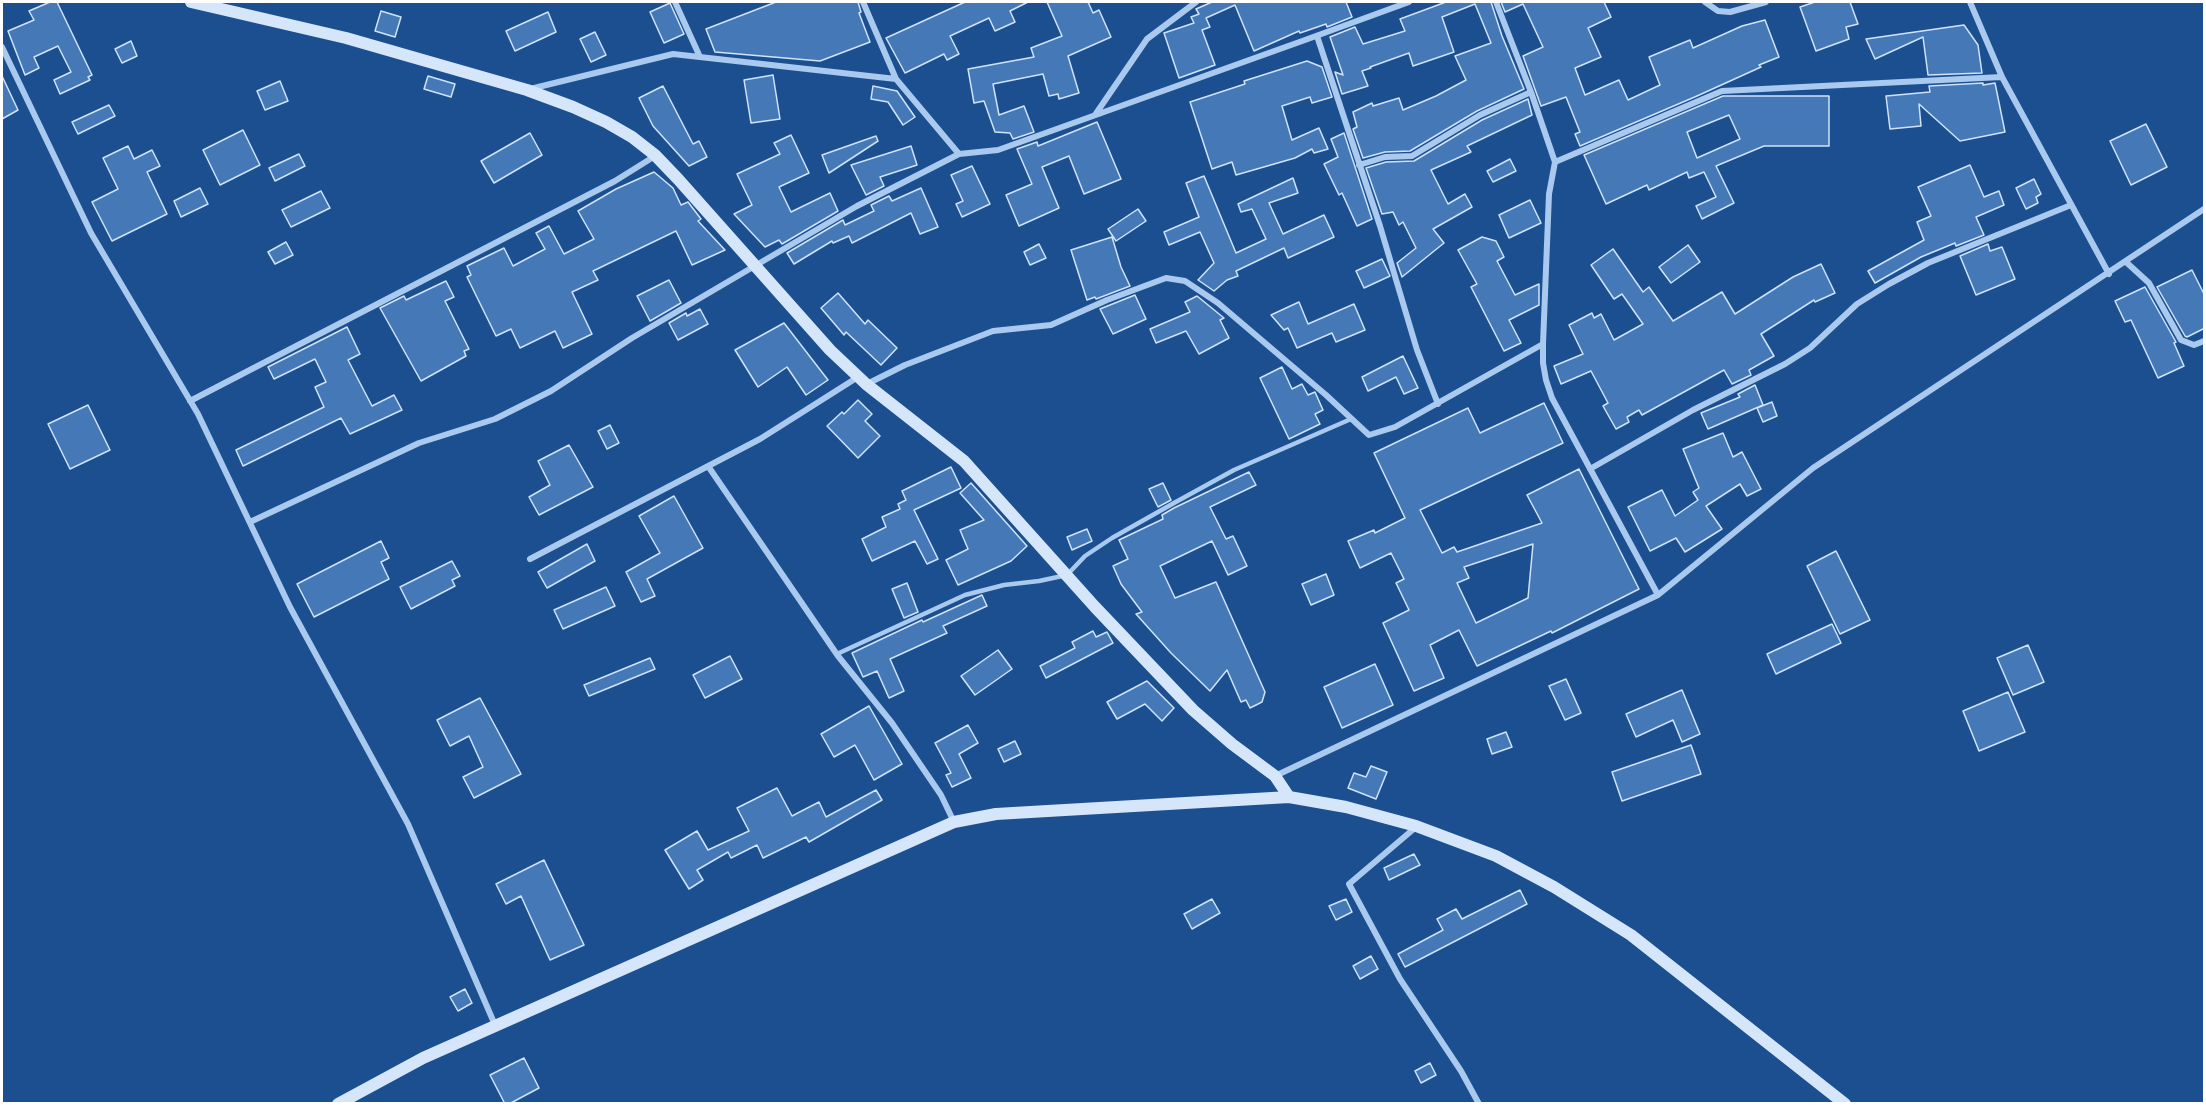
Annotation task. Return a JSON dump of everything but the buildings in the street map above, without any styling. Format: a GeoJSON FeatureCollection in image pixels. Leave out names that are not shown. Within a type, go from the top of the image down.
{"type":"FeatureCollection","features":[{"type":"Feature","properties":{"kind":"street"},"geometry":{"type":"LineString","coordinates":[[191,2],[346,38],[527,90],[606,122],[632,137],[656,156],[830,350],[862,380],[964,461],[1193,710],[1232,744],[1275,776],[1289,796]]}},
{"type":"Feature","properties":{"kind":"street"},"geometry":{"type":"LineString","coordinates":[[675,2],[700,57]]}},
{"type":"Feature","properties":{"kind":"street"},"geometry":{"type":"LineString","coordinates":[[863,2],[896,79],[959,154]]}},
{"type":"Feature","properties":{"kind":"street"},"geometry":{"type":"LineString","coordinates":[[1095,115],[1147,39],[1196,2]]}},
{"type":"Feature","properties":{"kind":"street"},"geometry":{"type":"LineString","coordinates":[[250,522],[419,443],[495,419],[551,391],[632,338],[857,206],[959,154],[998,150],[1409,2]]}},
{"type":"Feature","properties":{"kind":"street"},"geometry":{"type":"LineString","coordinates":[[1496,2],[1555,162],[1549,194],[1543,363],[1552,398],[1658,594]]}},
{"type":"Feature","properties":{"kind":"street"},"geometry":{"type":"LineString","coordinates":[[1705,2],[1718,11],[1730,12],[1766,2]]}},
{"type":"Feature","properties":{"kind":"street"},"geometry":{"type":"LineString","coordinates":[[1970,2],[2002,77],[2109,274]]}},
{"type":"Feature","properties":{"kind":"street"},"geometry":{"type":"LineString","coordinates":[[1317,36],[1380,226],[1417,350],[1438,404]]}},
{"type":"Feature","properties":{"kind":"street"},"geometry":{"type":"LineString","coordinates":[[2,47],[91,233],[190,400],[290,607],[408,824],[495,1025]]}},
{"type":"Feature","properties":{"kind":"street"},"geometry":{"type":"LineString","coordinates":[[527,90],[673,54],[896,79]]}},
{"type":"Feature","properties":{"kind":"street"},"geometry":{"type":"LineString","coordinates":[[1555,162],[1722,91],[2002,77]]}},
{"type":"Feature","properties":{"kind":"street"},"geometry":{"type":"LineString","coordinates":[[1359,165],[1385,157],[1412,156],[1480,115],[1531,92]]}},
{"type":"Feature","properties":{"kind":"street"},"geometry":{"type":"LineString","coordinates":[[190,400],[615,181],[656,156]]}},
{"type":"Feature","properties":{"kind":"street"},"geometry":{"type":"LineString","coordinates":[[1590,469],[1693,410],[1785,364],[1810,348],[1857,304],[1889,284],[1928,263],[2071,205]]}},
{"type":"Feature","properties":{"kind":"street"},"geometry":{"type":"LineString","coordinates":[[1275,776],[1658,594],[1813,468],[2205,209]]}},
{"type":"Feature","properties":{"kind":"street"},"geometry":{"type":"LineString","coordinates":[[2126,262],[2149,283],[2181,340],[2194,345],[2205,342]]}},
{"type":"Feature","properties":{"kind":"street"},"geometry":{"type":"LineString","coordinates":[[530,559],[760,439],[862,380],[993,331],[1051,325],[1107,300],[1166,278],[1185,281],[1218,303],[1326,395],[1368,435],[1395,427],[1544,344]]}},
{"type":"Feature","properties":{"kind":"street"},"geometry":{"type":"LineString","coordinates":[[708,466],[837,654],[892,723],[941,795],[954,822]]}},
{"type":"Feature","properties":{"kind":"street"},"geometry":{"type":"LineString","coordinates":[[338,1104],[423,1058],[495,1025],[954,822],[996,814],[1289,796],[1346,807],[1416,826],[1496,856],[1554,887],[1631,935],[1845,1104]]}},
{"type":"Feature","properties":{"kind":"street"},"geometry":{"type":"LineString","coordinates":[[1416,826],[1349,884],[1400,980],[1461,1071],[1479,1104]]}},
{"type":"Feature","properties":{"kind":"lane"},"geometry":{"type":"LineString","coordinates":[[837,654],[965,595],[1004,585],[1067,575],[1085,556],[1112,538],[1234,470],[1351,419]]}}]}
